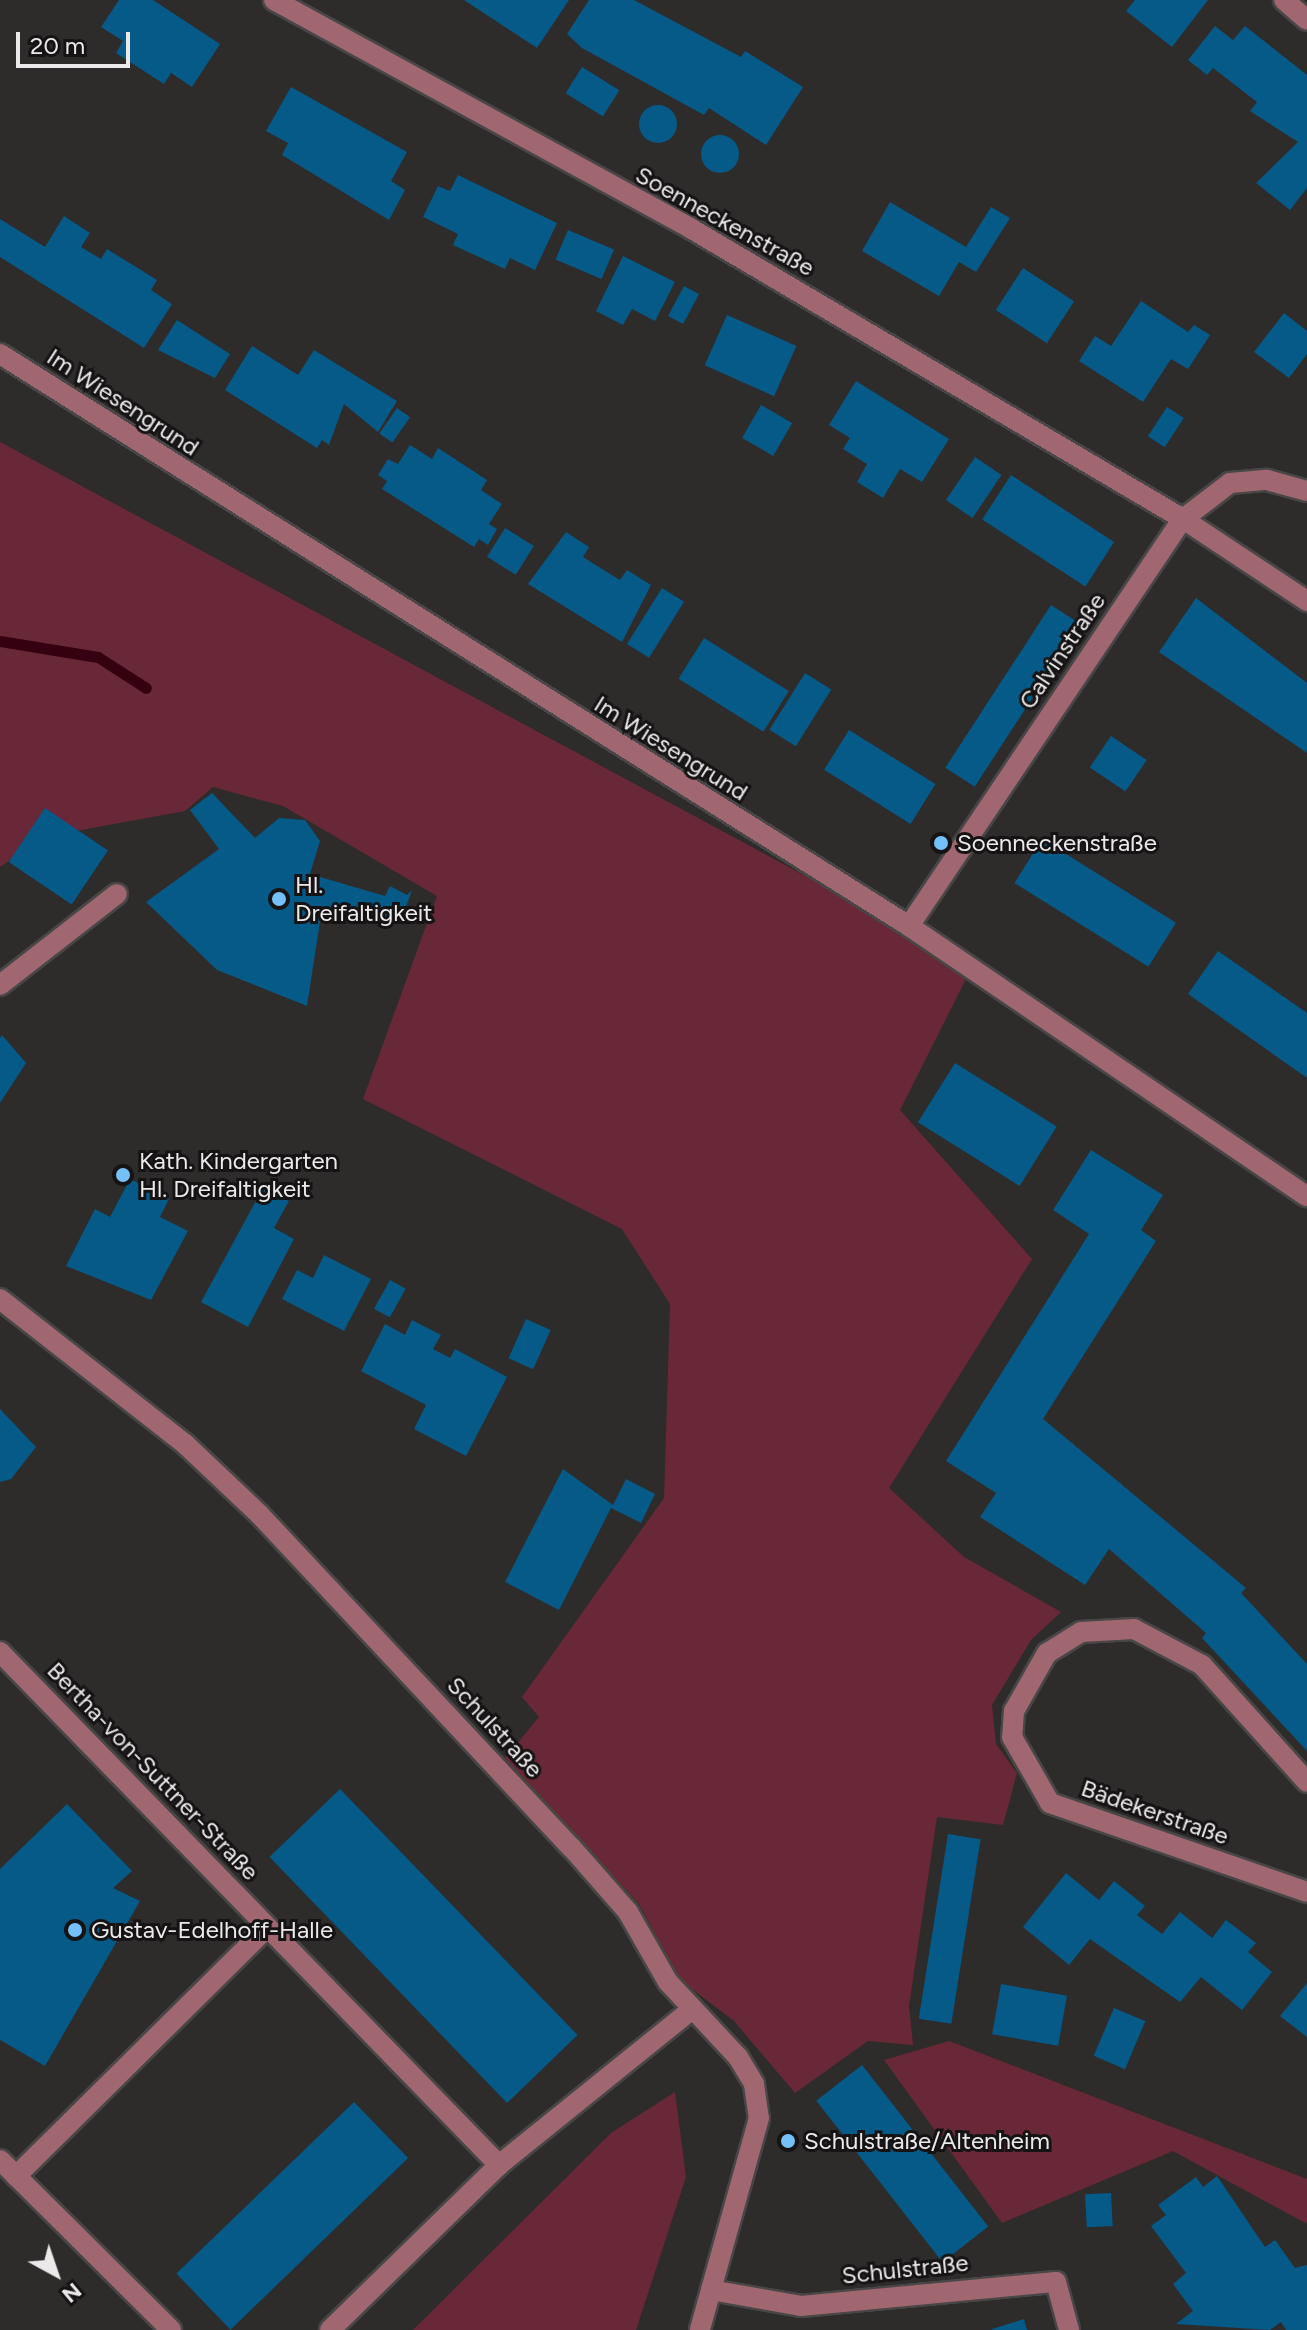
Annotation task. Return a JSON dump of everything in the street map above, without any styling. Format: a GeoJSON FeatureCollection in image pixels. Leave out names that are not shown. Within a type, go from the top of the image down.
{"type":"FeatureCollection","features":[{"type":"Feature","properties":{"kind":"street","name":"Soenneckenstraße"},"geometry":{"type":"LineString","coordinates":[[274,0],[690,228],[1183,519],[1307,601]]}},
{"type":"Feature","properties":{"kind":"street"},"geometry":{"type":"LineString","coordinates":[[1284,0],[1307,20]]}},
{"type":"Feature","properties":{"kind":"street","name":"Im Wiesengrund"},"geometry":{"type":"LineString","coordinates":[[0,354],[909,926],[1307,1196]]}},
{"type":"Feature","properties":{"kind":"street","name":"Calvinstraße"},"geometry":{"type":"LineString","coordinates":[[909,926],[1183,519],[1230,483],[1267,480],[1307,491]]}},
{"type":"Feature","properties":{"kind":"street"},"geometry":{"type":"LineString","coordinates":[[0,985],[117,894]]}},
{"type":"Feature","properties":{"kind":"street","name":"Schulstraße"},"geometry":{"type":"LineString","coordinates":[[0,1299],[185,1444],[270,1525],[591,1869],[692,2009],[738,2057],[754,2084],[759,2118],[700,2330]]}},
{"type":"Feature","properties":{"kind":"street","name":"Bädekerstraße"},"geometry":{"type":"LineString","coordinates":[[1307,1782],[1202,1665],[1134,1629],[1081,1632],[1047,1653],[1014,1711],[1012,1737],[1050,1803],[1307,1892]]}},
{"type":"Feature","properties":{"kind":"street","name":"Bertha-von-Suttner-Straße"},"geometry":{"type":"LineString","coordinates":[[0,1652],[499,2165]]}},
{"type":"Feature","properties":{"kind":"street"},"geometry":{"type":"LineString","coordinates":[[16,2176],[267,1928]]}},
{"type":"Feature","properties":{"kind":"street"},"geometry":{"type":"LineString","coordinates":[[330,2330],[499,2165],[692,2009]]}},
{"type":"Feature","properties":{"kind":"street"},"geometry":{"type":"LineString","coordinates":[[0,2160],[171,2330]]}},
{"type":"Feature","properties":{"kind":"street","name":"Schulstraße"},"geometry":{"type":"LineString","coordinates":[[711,2290],[801,2306],[1056,2282],[1069,2330]]}},
{"type":"Feature","properties":{"kind":"shaded area"},"geometry":{"type":"Polygon","coordinates":[[[0,442],[839,894],[967,977],[900,1110],[1032,1259],[889,1488],[964,1557],[1061,1612],[1031,1640],[992,1705],[996,1744],[1017,1773],[1003,1825],[937,1817],[909,2006],[913,2045],[868,2041],[795,2093],[734,2021],[680,1980],[639,1904],[505,1758],[539,1717],[522,1697],[664,1498],[670,1304],[622,1229],[363,1099],[437,896],[283,806],[213,787],[185,811],[43,837],[0,867],[0,442]]]}},
{"type":"Feature","properties":{"kind":"shaded area"},"geometry":{"type":"Polygon","coordinates":[[[949,2041],[1307,2179],[1307,2224],[1173,2151],[1002,2223],[884,2060],[949,2041]]]}},
{"type":"Feature","properties":{"kind":"shaded area"},"geometry":{"type":"Polygon","coordinates":[[[675,2092],[686,2177],[636,2330],[413,2330],[611,2133],[675,2092]]]}},
{"type":"Feature","properties":{"kind":"building"},"geometry":{"type":"Polygon","coordinates":[[[119,0],[153,0],[220,44],[192,87],[171,73],[164,84],[116,53],[123,41],[101,27],[119,0]]]}},
{"type":"Feature","properties":{"kind":"building"},"geometry":{"type":"Polygon","coordinates":[[[464,0],[569,0],[537,48],[464,0]]]}},
{"type":"Feature","properties":{"kind":"building"},"geometry":{"type":"Polygon","coordinates":[[[589,0],[634,0],[741,57],[745,51],[803,87],[766,145],[709,108],[704,115],[582,48],[567,34],[589,0]]]}},
{"type":"Feature","properties":{"kind":"building"},"geometry":{"type":"Polygon","coordinates":[[[1135,0],[1208,0],[1172,47],[1126,11],[1135,0]]]}},
{"type":"Feature","properties":{"kind":"building"},"geometry":{"type":"Polygon","coordinates":[[[1215,26],[1233,40],[1245,26],[1307,75],[1307,188],[1290,210],[1256,183],[1298,142],[1250,111],[1257,102],[1213,68],[1207,75],[1188,60],[1215,26]]]}},
{"type":"Feature","properties":{"kind":"building"},"geometry":{"type":"Polygon","coordinates":[[[582,67],[619,90],[603,117],[566,93],[582,67]]]}},
{"type":"Feature","properties":{"kind":"building"},"geometry":{"type":"Polygon","coordinates":[[[291,87],[407,152],[391,181],[405,190],[389,220],[282,155],[288,143],[266,131],[291,87]]]}},
{"type":"Feature","properties":{"kind":"building"},"geometry":{"type":"Polygon","coordinates":[[[658,105],[671,111],[677,124],[671,137],[658,143],[645,137],[639,124],[645,111],[658,105]]]}},
{"type":"Feature","properties":{"kind":"building"},"geometry":{"type":"Polygon","coordinates":[[[720,135],[733,141],[739,154],[733,167],[720,173],[707,167],[701,154],[707,141],[720,135]]]}},
{"type":"Feature","properties":{"kind":"building"},"geometry":{"type":"Polygon","coordinates":[[[458,175],[557,223],[535,270],[510,258],[505,269],[453,245],[458,234],[423,217],[438,186],[450,191],[458,175]]]}},
{"type":"Feature","properties":{"kind":"building"},"geometry":{"type":"Polygon","coordinates":[[[890,202],[966,247],[991,207],[1010,218],[976,272],[959,262],[939,296],[862,251],[890,202]]]}},
{"type":"Feature","properties":{"kind":"building"},"geometry":{"type":"Polygon","coordinates":[[[64,216],[90,233],[81,247],[101,259],[107,249],[157,280],[151,290],[172,304],[144,348],[0,257],[0,219],[45,247],[64,216]]]}},
{"type":"Feature","properties":{"kind":"building"},"geometry":{"type":"Polygon","coordinates":[[[568,230],[614,250],[602,279],[555,259],[568,230]]]}},
{"type":"Feature","properties":{"kind":"building"},"geometry":{"type":"Polygon","coordinates":[[[623,256],[675,282],[655,321],[632,309],[623,325],[596,311],[623,256]]]}},
{"type":"Feature","properties":{"kind":"building"},"geometry":{"type":"Polygon","coordinates":[[[1023,268],[1074,301],[1047,343],[996,310],[1023,268]]]}},
{"type":"Feature","properties":{"kind":"building"},"geometry":{"type":"Polygon","coordinates":[[[684,286],[699,294],[683,324],[668,316],[684,286]]]}},
{"type":"Feature","properties":{"kind":"building"},"geometry":{"type":"Polygon","coordinates":[[[1141,301],[1188,332],[1194,325],[1210,335],[1188,369],[1171,359],[1143,402],[1079,361],[1095,336],[1111,346],[1141,301]]]}},
{"type":"Feature","properties":{"kind":"building"},"geometry":{"type":"Polygon","coordinates":[[[1284,313],[1307,331],[1307,354],[1289,378],[1254,352],[1284,313]]]}},
{"type":"Feature","properties":{"kind":"building"},"geometry":{"type":"Polygon","coordinates":[[[727,315],[796,346],[774,396],[705,365],[727,315]]]}},
{"type":"Feature","properties":{"kind":"building"},"geometry":{"type":"Polygon","coordinates":[[[177,320],[230,354],[215,378],[158,350],[177,320]]]}},
{"type":"Feature","properties":{"kind":"building"},"geometry":{"type":"Polygon","coordinates":[[[252,346],[298,375],[314,350],[397,401],[378,432],[344,404],[329,445],[322,440],[317,448],[225,390],[252,346]]]}},
{"type":"Feature","properties":{"kind":"building"},"geometry":{"type":"Polygon","coordinates":[[[856,381],[949,439],[922,482],[900,469],[883,498],[857,482],[867,464],[843,449],[850,438],[829,425],[856,381]]]}},
{"type":"Feature","properties":{"kind":"building"},"geometry":{"type":"Polygon","coordinates":[[[761,405],[792,423],[773,456],[742,438],[761,405]]]}},
{"type":"Feature","properties":{"kind":"building"},"geometry":{"type":"Polygon","coordinates":[[[1167,407],[1184,418],[1165,447],[1148,436],[1167,407]]]}},
{"type":"Feature","properties":{"kind":"building"},"geometry":{"type":"Polygon","coordinates":[[[397,408],[410,417],[392,443],[379,433],[397,408]]]}},
{"type":"Feature","properties":{"kind":"building"},"geometry":{"type":"Polygon","coordinates":[[[410,445],[432,459],[438,448],[487,480],[481,490],[502,504],[489,524],[497,529],[488,545],[479,539],[474,547],[382,489],[387,481],[378,475],[388,459],[398,464],[410,445]]]}},
{"type":"Feature","properties":{"kind":"building"},"geometry":{"type":"Polygon","coordinates":[[[975,457],[1002,475],[972,518],[946,500],[975,457]]]}},
{"type":"Feature","properties":{"kind":"building"},"geometry":{"type":"Polygon","coordinates":[[[1011,475],[1114,542],[1085,586],[982,519],[1011,475]]]}},
{"type":"Feature","properties":{"kind":"building"},"geometry":{"type":"Polygon","coordinates":[[[505,528],[534,546],[516,575],[487,557],[505,528]]]}},
{"type":"Feature","properties":{"kind":"building"},"geometry":{"type":"Polygon","coordinates":[[[566,532],[589,547],[583,557],[602,569],[620,580],[627,570],[651,585],[622,642],[528,584],[566,532]]]}},
{"type":"Feature","properties":{"kind":"building"},"geometry":{"type":"Polygon","coordinates":[[[662,588],[684,602],[649,658],[627,644],[662,588]]]}},
{"type":"Feature","properties":{"kind":"building"},"geometry":{"type":"Polygon","coordinates":[[[1196,598],[1307,683],[1307,753],[1159,652],[1196,598]]]}},
{"type":"Feature","properties":{"kind":"building"},"geometry":{"type":"Polygon","coordinates":[[[1051,605],[1080,624],[975,787],[945,768],[1051,605]]]}},
{"type":"Feature","properties":{"kind":"building"},"geometry":{"type":"Polygon","coordinates":[[[704,638],[789,691],[763,732],[679,679],[704,638]]]}},
{"type":"Feature","properties":{"kind":"building"},"geometry":{"type":"Polygon","coordinates":[[[805,673],[831,689],[796,746],[769,730],[805,673]]]}},
{"type":"Feature","properties":{"kind":"building"},"geometry":{"type":"Polygon","coordinates":[[[849,730],[936,784],[911,824],[824,770],[849,730]]]}},
{"type":"Feature","properties":{"kind":"building"},"geometry":{"type":"Polygon","coordinates":[[[1111,736],[1147,760],[1125,792],[1090,768],[1111,736]]]}},
{"type":"Feature","properties":{"kind":"building","name":"Hl. Dreifaltigkeit"},"geometry":{"type":"Polygon","coordinates":[[[212,793],[255,838],[279,818],[305,820],[320,841],[310,874],[385,896],[390,886],[407,895],[412,890],[405,910],[387,925],[321,915],[307,1006],[217,970],[146,902],[219,849],[190,810],[212,793]]]}},
{"type":"Feature","properties":{"kind":"building"},"geometry":{"type":"Polygon","coordinates":[[[45,808],[108,850],[72,904],[9,862],[45,808]]]}},
{"type":"Feature","properties":{"kind":"building"},"geometry":{"type":"Polygon","coordinates":[[[1042,839],[1176,923],[1148,967],[1014,883],[1042,839]]]}},
{"type":"Feature","properties":{"kind":"building"},"geometry":{"type":"Polygon","coordinates":[[[1218,951],[1307,1013],[1307,1078],[1188,994],[1218,951]]]}},
{"type":"Feature","properties":{"kind":"building"},"geometry":{"type":"Polygon","coordinates":[[[2,1035],[26,1063],[0,1103],[0,1038],[2,1035]]]}},
{"type":"Feature","properties":{"kind":"building"},"geometry":{"type":"Polygon","coordinates":[[[955,1063],[1057,1127],[1020,1186],[918,1122],[955,1063]]]}},
{"type":"Feature","properties":{"kind":"building"},"geometry":{"type":"Polygon","coordinates":[[[1091,1150],[1163,1195],[1141,1230],[1156,1241],[1043,1419],[1246,1588],[1241,1593],[1307,1664],[1307,1751],[1202,1638],[1206,1633],[1109,1549],[1085,1585],[980,1517],[996,1493],[946,1461],[1089,1234],[1053,1210],[1091,1150]]]}},
{"type":"Feature","properties":{"kind":"building"},"geometry":{"type":"Polygon","coordinates":[[[130,1179],[169,1199],[160,1217],[188,1231],[151,1300],[66,1266],[95,1209],[110,1217],[130,1179]]]}},
{"type":"Feature","properties":{"kind":"building"},"geometry":{"type":"Polygon","coordinates":[[[263,1188],[289,1201],[274,1228],[294,1239],[248,1327],[201,1302],[263,1188]]]}},
{"type":"Feature","properties":{"kind":"building"},"geometry":{"type":"Polygon","coordinates":[[[324,1255],[371,1279],[344,1331],[282,1299],[297,1270],[313,1278],[324,1255]]]}},
{"type":"Feature","properties":{"kind":"building"},"geometry":{"type":"Polygon","coordinates":[[[390,1280],[406,1289],[390,1318],[374,1309],[390,1280]]]}},
{"type":"Feature","properties":{"kind":"building"},"geometry":{"type":"Polygon","coordinates":[[[526,1319],[551,1330],[533,1369],[509,1358],[526,1319]]]}},
{"type":"Feature","properties":{"kind":"building"},"geometry":{"type":"Polygon","coordinates":[[[412,1320],[441,1335],[433,1349],[450,1358],[455,1349],[507,1377],[466,1456],[414,1429],[426,1405],[361,1371],[385,1324],[405,1335],[412,1320]]]}},
{"type":"Feature","properties":{"kind":"building"},"geometry":{"type":"Polygon","coordinates":[[[0,1409],[36,1447],[11,1479],[0,1482],[0,1409]]]}},
{"type":"Feature","properties":{"kind":"building"},"geometry":{"type":"Polygon","coordinates":[[[563,1469],[613,1505],[626,1479],[655,1494],[641,1523],[611,1508],[559,1610],[505,1582],[563,1469]]]}},
{"type":"Feature","properties":{"kind":"building"},"geometry":{"type":"Polygon","coordinates":[[[340,1789],[578,2035],[507,2103],[270,1857],[340,1789]]]}},
{"type":"Feature","properties":{"kind":"building","name":"Gustav-Edelhoff-Halle"},"geometry":{"type":"Polygon","coordinates":[[[67,1804],[132,1871],[113,1888],[140,1901],[45,2066],[0,2040],[0,1869],[67,1804]]]}},
{"type":"Feature","properties":{"kind":"building"},"geometry":{"type":"Polygon","coordinates":[[[948,1834],[981,1839],[951,2024],[919,2019],[948,1834]]]}},
{"type":"Feature","properties":{"kind":"building"},"geometry":{"type":"Polygon","coordinates":[[[1066,1873],[1099,1900],[1114,1881],[1145,1906],[1137,1915],[1162,1934],[1180,1912],[1212,1938],[1226,1920],[1256,1943],[1248,1952],[1272,1972],[1242,2010],[1201,1977],[1180,2002],[1090,1939],[1069,1965],[1023,1927],[1066,1873]]]}},
{"type":"Feature","properties":{"kind":"building"},"geometry":{"type":"Polygon","coordinates":[[[1307,1983],[1307,2037],[1280,2016],[1307,1983]]]}},
{"type":"Feature","properties":{"kind":"building"},"geometry":{"type":"Polygon","coordinates":[[[1001,1984],[1067,1996],[1058,2046],[992,2034],[1001,1984]]]}},
{"type":"Feature","properties":{"kind":"building"},"geometry":{"type":"Polygon","coordinates":[[[1114,2008],[1145,2021],[1125,2069],[1094,2056],[1114,2008]]]}},
{"type":"Feature","properties":{"kind":"building"},"geometry":{"type":"Polygon","coordinates":[[[862,2065],[988,2227],[943,2262],[816,2101],[862,2065]]]}},
{"type":"Feature","properties":{"kind":"building"},"geometry":{"type":"Polygon","coordinates":[[[354,2102],[408,2158],[231,2330],[176,2274],[354,2102]]]}},
{"type":"Feature","properties":{"kind":"building"},"geometry":{"type":"Polygon","coordinates":[[[1217,2176],[1265,2247],[1275,2240],[1295,2268],[1307,2265],[1307,2330],[1286,2330],[1281,2322],[1270,2330],[1176,2324],[1193,2311],[1173,2284],[1186,2273],[1151,2226],[1166,2215],[1158,2205],[1196,2177],[1203,2187],[1217,2176]]]}},
{"type":"Feature","properties":{"kind":"building"},"geometry":{"type":"Polygon","coordinates":[[[1111,2193],[1113,2226],[1087,2227],[1085,2194],[1111,2193]]]}},
{"type":"Feature","properties":{"kind":"building"},"geometry":{"type":"Polygon","coordinates":[[[1024,2319],[1027,2330],[992,2330],[992,2329],[1024,2319]]]}},
{"type":"Feature","properties":{"kind":"waterway"},"geometry":{"type":"LineString","coordinates":[[0,641],[98,657],[146,688]]}},
{"type":"Feature","properties":{"kind":"place","name":"Soenneckenstraße"},"geometry":{"type":"Point","coordinates":[941,843]}},
{"type":"Feature","properties":{"kind":"place","name":"Hl. Dreifaltigkeit"},"geometry":{"type":"Point","coordinates":[279,899]}},
{"type":"Feature","properties":{"kind":"place","name":"Kath. Kindergarten Hl. Dreifaltigkeit"},"geometry":{"type":"Point","coordinates":[123,1175]}},
{"type":"Feature","properties":{"kind":"place","name":"Gustav-Edelhoff-Halle"},"geometry":{"type":"Point","coordinates":[75,1930]}},
{"type":"Feature","properties":{"kind":"place","name":"Schulstraße/Altenheim"},"geometry":{"type":"Point","coordinates":[788,2141]}}]}
